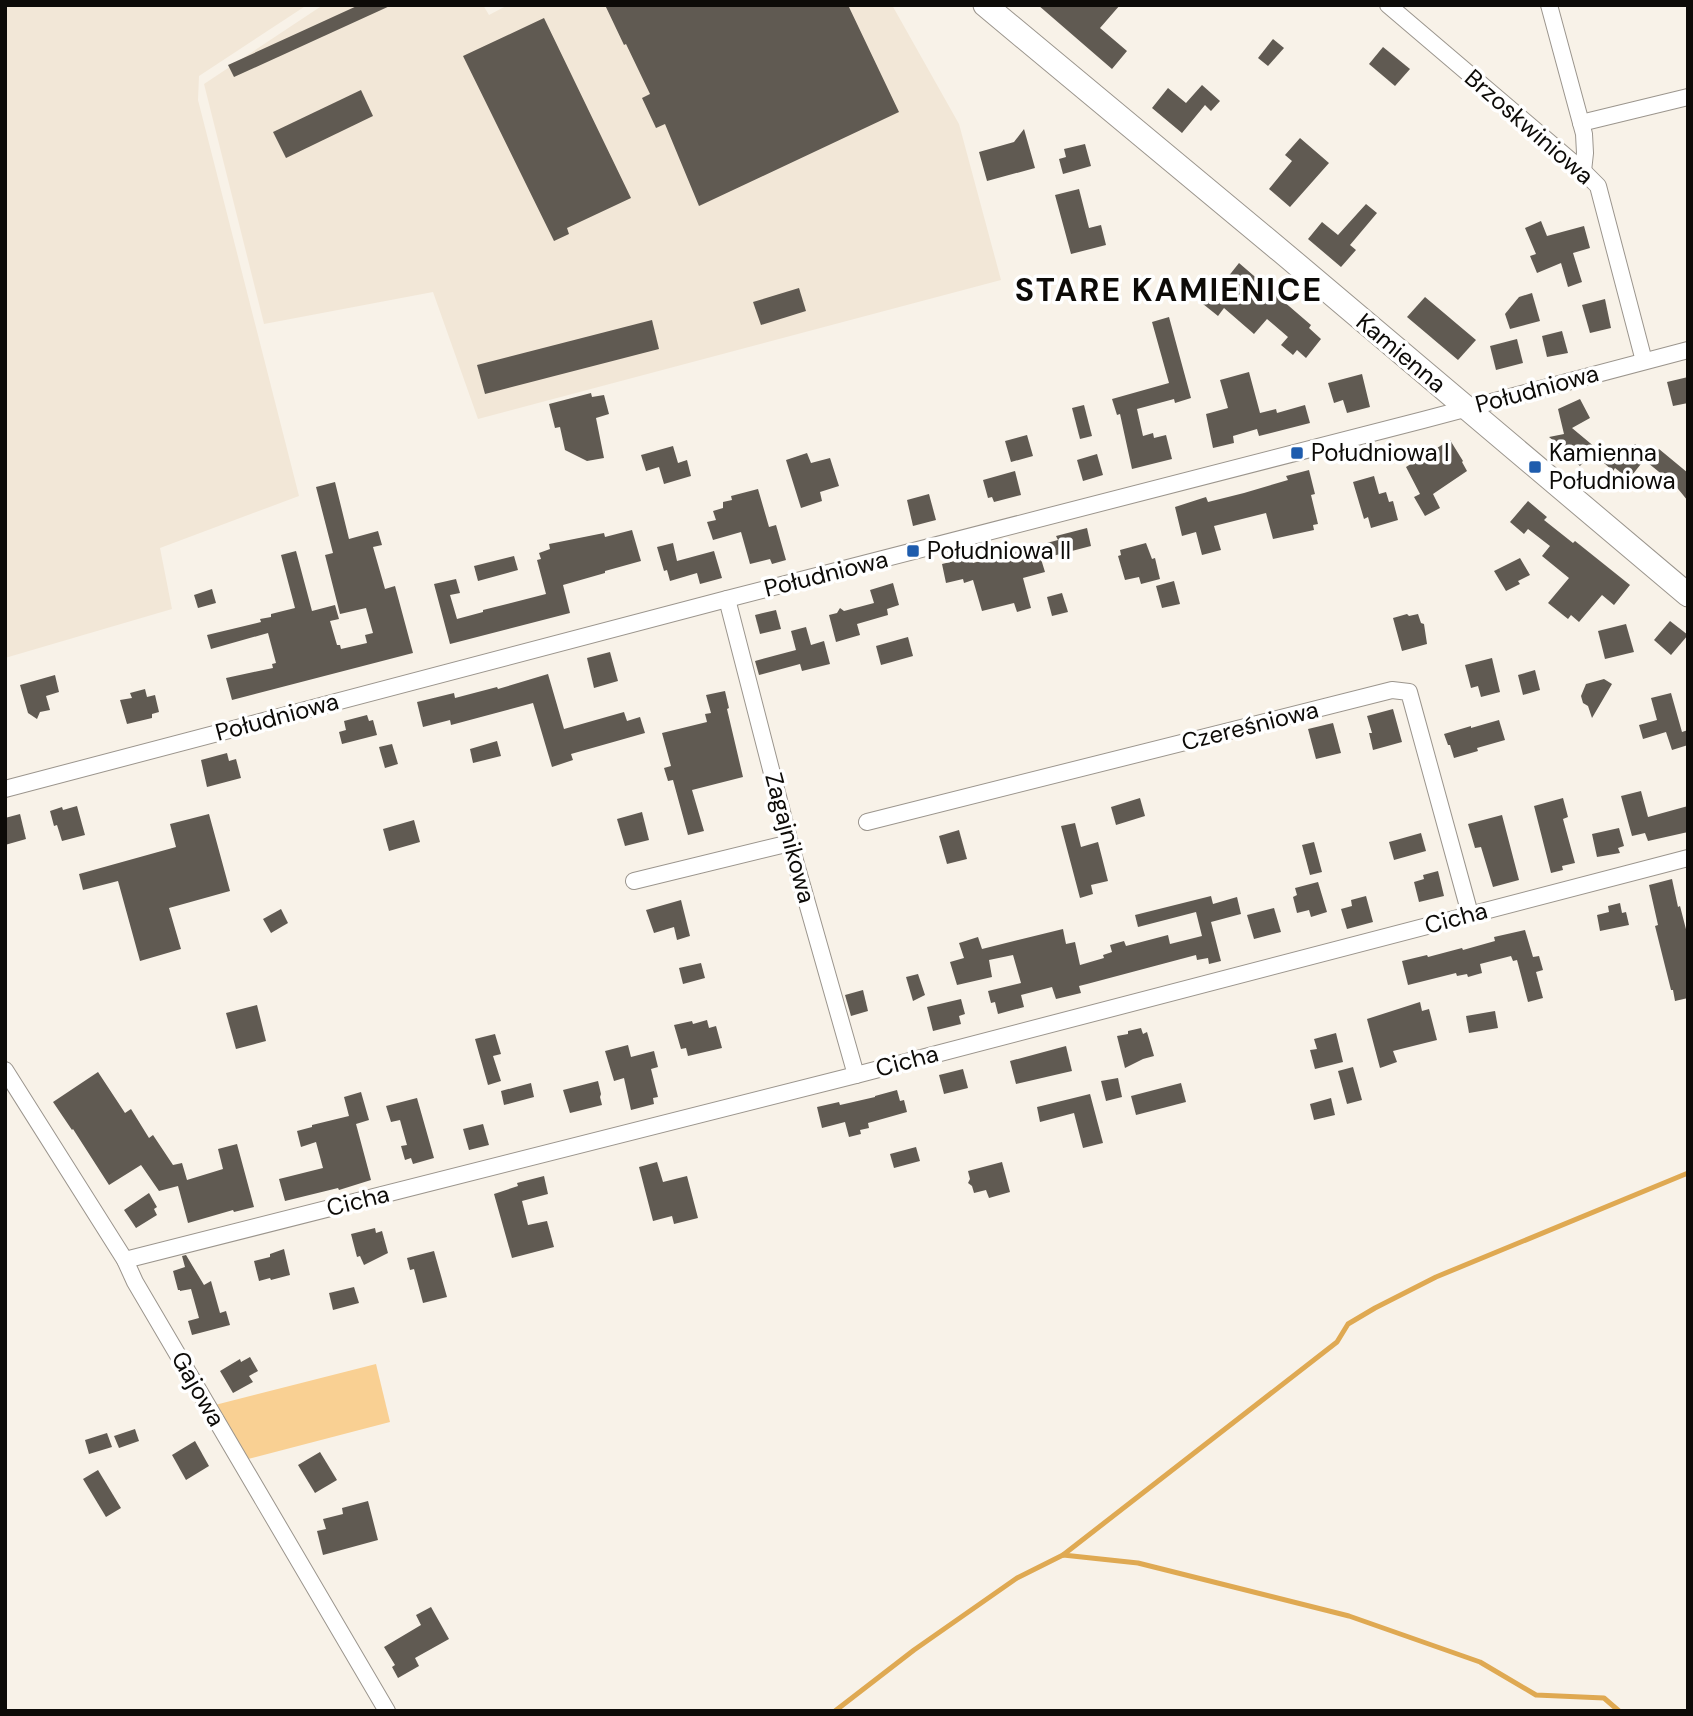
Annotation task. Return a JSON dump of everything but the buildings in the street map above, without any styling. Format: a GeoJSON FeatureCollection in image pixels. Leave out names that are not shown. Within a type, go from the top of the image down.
{"type":"FeatureCollection","features":[{"type":"Feature","properties":{"kind":"street","name":"Kamienna"},"geometry":{"type":"LineString","coordinates":[[985,5],[1688,595]]}},
{"type":"Feature","properties":{"kind":"street","name":"Brzoskwiniowa"},"geometry":{"type":"LineString","coordinates":[[1388,5],[1598,186],[1644,361]]}},
{"type":"Feature","properties":{"kind":"street"},"geometry":{"type":"LineString","coordinates":[[1549,5],[1584,134],[1583,171]]}},
{"type":"Feature","properties":{"kind":"street"},"geometry":{"type":"LineString","coordinates":[[1581,123],[1688,97]]}},
{"type":"Feature","properties":{"kind":"street","name":"Południowa"},"geometry":{"type":"LineString","coordinates":[[5,789],[1688,349]]}},
{"type":"Feature","properties":{"kind":"street","name":"Zagajnikowa"},"geometry":{"type":"LineString","coordinates":[[727,600],[790,843],[856,1075]]}},
{"type":"Feature","properties":{"kind":"street","name":"Czereśniowa"},"geometry":{"type":"LineString","coordinates":[[867,822],[1392,690],[1402,690],[1409,692],[1470,914]]}},
{"type":"Feature","properties":{"kind":"street"},"geometry":{"type":"LineString","coordinates":[[634,881],[790,843]]}},
{"type":"Feature","properties":{"kind":"street","name":"Cicha"},"geometry":{"type":"LineString","coordinates":[[125,1260],[856,1075],[1688,858]]}},
{"type":"Feature","properties":{"kind":"street","name":"Gajowa"},"geometry":{"type":"LineString","coordinates":[[5,1070],[125,1260],[135,1282],[387,1711]]}},
{"type":"Feature","properties":{"kind":"shaded area"},"geometry":{"type":"Polygon","coordinates":[[[5,5],[307,5],[199,76],[198,100],[299,496],[160,548],[172,609],[5,658],[5,5]]]}},
{"type":"Feature","properties":{"kind":"shaded area"},"geometry":{"type":"Polygon","coordinates":[[[323,5],[483,5],[489,15],[508,5],[892,5],[959,124],[1001,280],[478,419],[433,292],[264,324],[204,84],[323,5]]]}},
{"type":"Feature","properties":{"kind":"shaded area"},"geometry":{"type":"Polygon","coordinates":[[[376,1364],[390,1422],[248,1459],[215,1405],[376,1364]]]}},
{"type":"Feature","properties":{"kind":"waterway"},"geometry":{"type":"LineString","coordinates":[[1063,1555],[1337,1342],[1348,1324],[1436,1277],[1688,1173]]}},
{"type":"Feature","properties":{"kind":"waterway"},"geometry":{"type":"LineString","coordinates":[[835,1711],[914,1650],[1017,1578],[1063,1555],[1138,1563],[1349,1616],[1480,1662],[1536,1695],[1604,1698],[1619,1711]]}},
{"type":"Feature","properties":{"kind":"place","name":"Południowa I"},"geometry":{"type":"Point","coordinates":[1297,453]}},
{"type":"Feature","properties":{"kind":"place","name":"Kamienna Południowa"},"geometry":{"type":"Point","coordinates":[1535,467]}},
{"type":"Feature","properties":{"kind":"place","name":"Południowa II"},"geometry":{"type":"Point","coordinates":[913,551]}},
{"type":"Feature","properties":{"kind":"district","name":"STARE KAMIENICE"},"geometry":{"type":"Point","coordinates":[1169,290]}}]}
